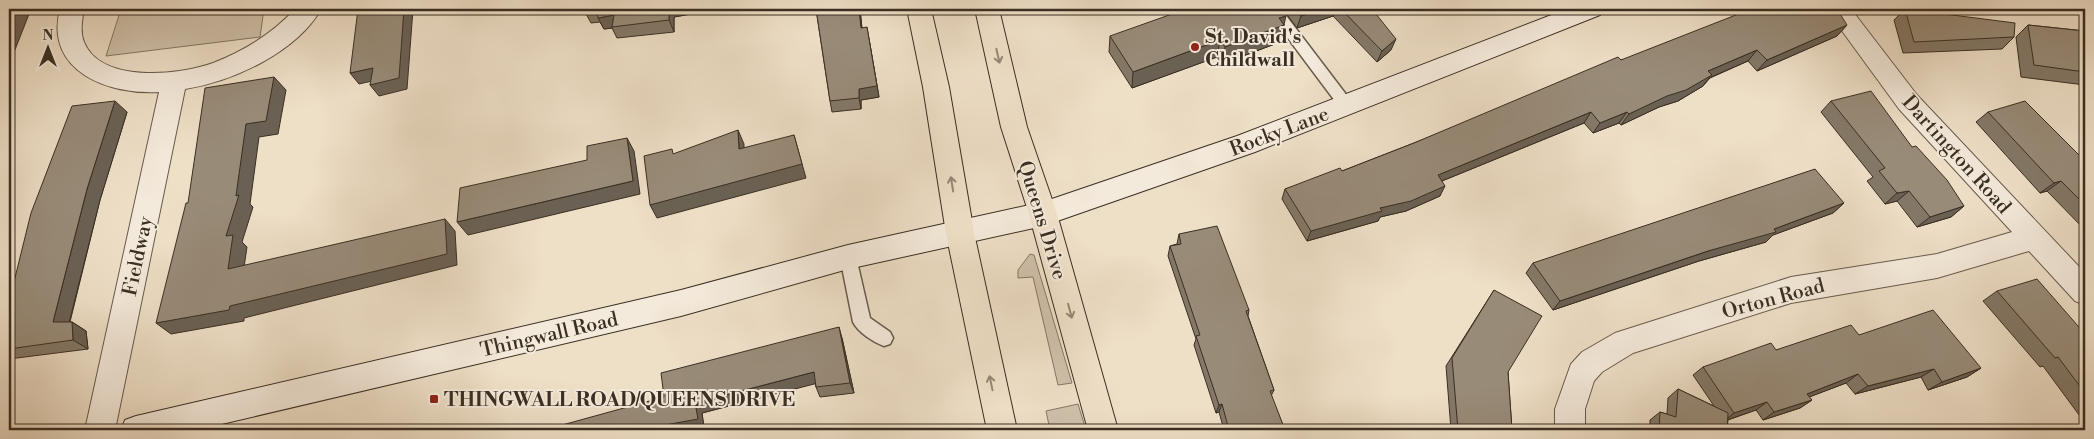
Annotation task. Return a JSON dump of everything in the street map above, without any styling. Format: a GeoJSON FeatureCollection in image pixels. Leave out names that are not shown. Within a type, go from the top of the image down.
{"type":"FeatureCollection","features":[{"type":"Feature","properties":{"kind":"highway"},"geometry":{"type":"LineString","coordinates":[[918,9],[936,87],[960,232],[1002,430]]}},
{"type":"Feature","properties":{"kind":"highway","name":"Queens Drive"},"geometry":{"type":"LineString","coordinates":[[987,9],[1014,127],[1043,214],[1103,430]]}},
{"type":"Feature","properties":{"kind":"street"},"geometry":{"type":"LineString","coordinates":[[72,9],[68,22],[74,50],[95,71],[130,82],[174,82],[218,72],[259,53],[293,27],[309,9]]}},
{"type":"Feature","properties":{"kind":"street","name":"Rocky Lane"},"geometry":{"type":"LineString","coordinates":[[960,232],[1043,214],[1237,147],[1591,9]]}},
{"type":"Feature","properties":{"kind":"street","name":"Dartington Road"},"geometry":{"type":"LineString","coordinates":[[1838,9],[1908,102],[2085,292]]}},
{"type":"Feature","properties":{"kind":"street","name":"Fieldway"},"geometry":{"type":"LineString","coordinates":[[100,430],[174,82]]}},
{"type":"Feature","properties":{"kind":"street","name":"Thingwall Road"},"geometry":{"type":"LineString","coordinates":[[136,430],[682,303],[848,257],[960,232]]}},
{"type":"Feature","properties":{"kind":"street","name":"Orton Road"},"geometry":{"type":"LineString","coordinates":[[1570,430],[1570,409],[1582,374],[1592,362],[1625,342],[1792,290],[1937,266],[2034,238]]}},
{"type":"Feature","properties":{"kind":"lane"},"geometry":{"type":"LineString","coordinates":[[1273,9],[1346,105]]}},
{"type":"Feature","properties":{"kind":"lane"},"geometry":{"type":"LineString","coordinates":[[848,257],[862,322],[884,338]]}},
{"type":"Feature","properties":{"kind":"shaded area"},"geometry":{"type":"Polygon","coordinates":[[[121,9],[264,9],[260,37],[106,56],[121,9]]]}},
{"type":"Feature","properties":{"kind":"shaded area"},"geometry":{"type":"Polygon","coordinates":[[[1030,254],[1034,255],[1072,383],[1058,385],[1033,277],[1018,278],[1018,270],[1030,254]]]}},
{"type":"Feature","properties":{"kind":"shaded area"},"geometry":{"type":"Polygon","coordinates":[[[1078,404],[1086,430],[1050,430],[1046,411],[1078,404]]]}},
{"type":"Feature","properties":{"kind":"building"},"geometry":{"type":"Polygon","coordinates":[[[358,9],[404,9],[399,78],[370,85],[373,68],[350,73],[358,9]]]}},
{"type":"Feature","properties":{"kind":"building"},"geometry":{"type":"Polygon","coordinates":[[[585,9],[669,9],[669,20],[612,27],[614,15],[598,18],[597,10],[585,12],[585,9]]]}},
{"type":"Feature","properties":{"kind":"building"},"geometry":{"type":"Polygon","coordinates":[[[816,9],[859,9],[861,28],[867,27],[877,86],[859,89],[859,98],[830,101],[816,9]]]}},
{"type":"Feature","properties":{"kind":"building","name":"St. David's Childwall"},"geometry":{"type":"Polygon","coordinates":[[[1186,9],[1280,9],[1286,16],[1279,18],[1284,25],[1225,47],[1220,40],[1133,72],[1110,36],[1186,9]]]}},
{"type":"Feature","properties":{"kind":"building"},"geometry":{"type":"Polygon","coordinates":[[[1295,9],[1323,9],[1301,16],[1295,9]]]}},
{"type":"Feature","properties":{"kind":"building"},"geometry":{"type":"Polygon","coordinates":[[[1341,9],[1372,9],[1396,39],[1382,51],[1341,9]]]}},
{"type":"Feature","properties":{"kind":"building"},"geometry":{"type":"Polygon","coordinates":[[[1763,9],[1837,9],[1847,25],[1767,60],[1757,50],[1708,71],[1712,75],[1686,90],[1667,96],[1629,114],[1627,112],[1600,123],[1591,112],[1438,175],[1445,186],[1411,201],[1380,208],[1382,211],[1311,231],[1285,189],[1340,168],[1342,171],[1414,143],[1618,57],[1621,60],[1746,11],[1763,9]]]}},
{"type":"Feature","properties":{"kind":"building"},"geometry":{"type":"Polygon","coordinates":[[[1905,9],[2015,23],[2014,37],[1914,42],[1905,9]]]}},
{"type":"Feature","properties":{"kind":"building"},"geometry":{"type":"Polygon","coordinates":[[[2028,25],[2085,31],[2085,72],[2034,65],[2028,25]]]}},
{"type":"Feature","properties":{"kind":"building"},"geometry":{"type":"Polygon","coordinates":[[[274,77],[266,121],[246,124],[236,196],[239,195],[226,236],[233,235],[228,269],[445,219],[447,254],[230,306],[229,310],[156,323],[186,203],[188,203],[205,88],[274,77]]]}},
{"type":"Feature","properties":{"kind":"building"},"geometry":{"type":"Polygon","coordinates":[[[1871,91],[1912,147],[1916,146],[1947,180],[1964,206],[1930,217],[1909,191],[1897,193],[1879,171],[1885,168],[1831,101],[1871,91]]]}},
{"type":"Feature","properties":{"kind":"building"},"geometry":{"type":"Polygon","coordinates":[[[115,101],[87,189],[53,322],[72,322],[73,340],[9,349],[9,302],[31,213],[72,106],[115,101]]]}},
{"type":"Feature","properties":{"kind":"building"},"geometry":{"type":"Polygon","coordinates":[[[2025,101],[2085,161],[2085,205],[2061,181],[2054,183],[1988,112],[2025,101]]]}},
{"type":"Feature","properties":{"kind":"building"},"geometry":{"type":"Polygon","coordinates":[[[738,130],[739,149],[794,135],[802,164],[650,205],[644,156],[672,149],[673,154],[738,130]]]}},
{"type":"Feature","properties":{"kind":"building"},"geometry":{"type":"Polygon","coordinates":[[[627,138],[633,181],[457,222],[460,188],[587,160],[587,146],[627,138]]]}},
{"type":"Feature","properties":{"kind":"building"},"geometry":{"type":"Polygon","coordinates":[[[1815,169],[1844,203],[1774,229],[1776,232],[1708,251],[1560,301],[1533,263],[1815,169]]]}},
{"type":"Feature","properties":{"kind":"building"},"geometry":{"type":"Polygon","coordinates":[[[1217,226],[1249,310],[1246,311],[1274,390],[1270,391],[1285,430],[1229,430],[1222,404],[1219,405],[1196,336],[1200,335],[1170,246],[1181,244],[1179,234],[1217,226]]]}},
{"type":"Feature","properties":{"kind":"building"},"geometry":{"type":"Polygon","coordinates":[[[2037,279],[2085,334],[2085,393],[2058,357],[2055,358],[1997,291],[2037,279]]]}},
{"type":"Feature","properties":{"kind":"building"},"geometry":{"type":"Polygon","coordinates":[[[1494,290],[1542,316],[1508,372],[1512,430],[1458,430],[1452,358],[1494,290]]]}},
{"type":"Feature","properties":{"kind":"building"},"geometry":{"type":"Polygon","coordinates":[[[1933,310],[1981,368],[1942,382],[1934,369],[1868,386],[1858,374],[1807,394],[1812,400],[1774,412],[1767,402],[1734,413],[1703,367],[1771,343],[1776,350],[1851,325],[1859,335],[1933,310]]]}},
{"type":"Feature","properties":{"kind":"building"},"geometry":{"type":"Polygon","coordinates":[[[839,327],[850,383],[816,387],[814,372],[695,403],[698,419],[654,427],[655,430],[544,430],[664,397],[661,373],[839,327]]]}},
{"type":"Feature","properties":{"kind":"building"},"geometry":{"type":"Polygon","coordinates":[[[1678,389],[1728,413],[1727,430],[1659,430],[1660,412],[1676,417],[1678,389]]]}},
{"type":"Feature","properties":{"kind":"building"},"geometry":{"type":"Polygon","coordinates":[[[465,427],[465,430],[450,430],[465,427]]]}},
{"type":"Feature","properties":{"kind":"place","name":"St. David's Childwall"},"geometry":{"type":"Point","coordinates":[1195,47]}},
{"type":"Feature","properties":{"kind":"place","name":"THINGWALL ROAD/QUEENS DRIVE"},"geometry":{"type":"Point","coordinates":[434,399]}}]}
